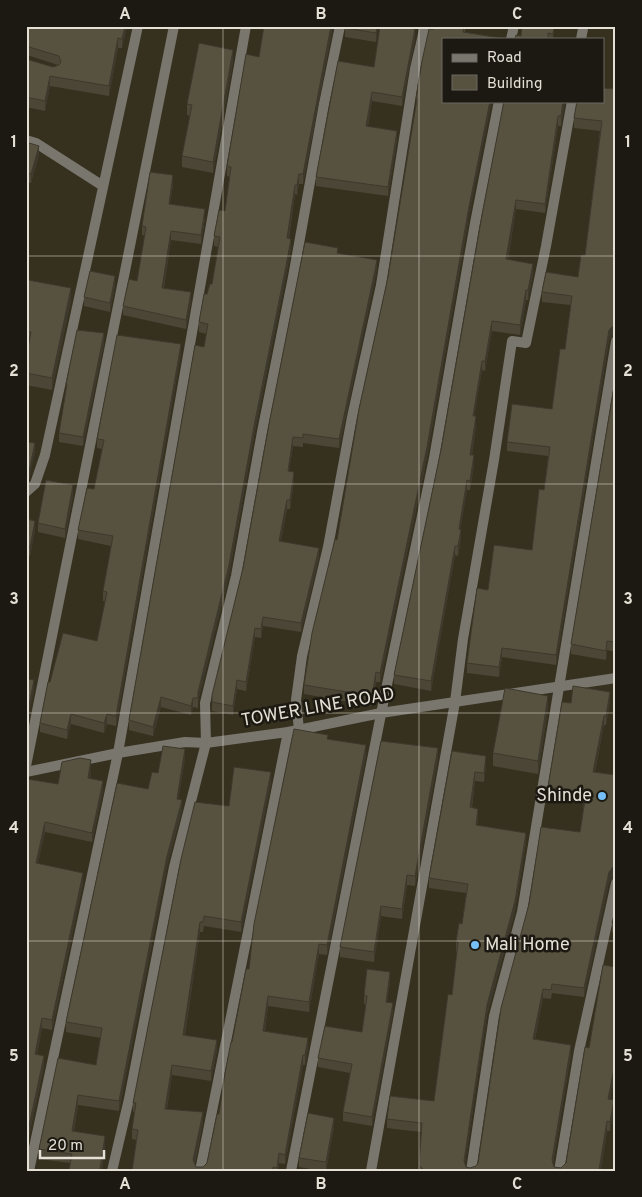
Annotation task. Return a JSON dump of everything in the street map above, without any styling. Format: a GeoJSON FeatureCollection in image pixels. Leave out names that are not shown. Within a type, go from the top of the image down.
{"type":"FeatureCollection","features":[{"type":"Feature","properties":{"kind":"street"},"geometry":{"type":"LineString","coordinates":[[26,492],[35,484],[45,455],[138,26]]}},
{"type":"Feature","properties":{"kind":"street"},"geometry":{"type":"LineString","coordinates":[[26,766],[174,26]]}},
{"type":"Feature","properties":{"kind":"street"},"geometry":{"type":"LineString","coordinates":[[29,1171],[118,753],[246,26]]}},
{"type":"Feature","properties":{"kind":"street"},"geometry":{"type":"LineString","coordinates":[[112,1171],[174,867],[206,743],[205,703],[236,576],[340,26]]}},
{"type":"Feature","properties":{"kind":"street"},"geometry":{"type":"LineString","coordinates":[[299,730],[296,700],[302,656],[328,547],[352,417],[381,284],[414,69],[425,26]]}},
{"type":"Feature","properties":{"kind":"street"},"geometry":{"type":"LineString","coordinates":[[291,1171],[381,713],[434,458],[474,223],[499,102]]}},
{"type":"Feature","properties":{"kind":"street"},"geometry":{"type":"LineString","coordinates":[[371,1171],[455,702],[463,640],[512,341],[526,343],[548,236],[572,102]]}},
{"type":"Feature","properties":{"kind":"street"},"geometry":{"type":"LineString","coordinates":[[26,140],[36,143],[103,186]]}},
{"type":"Feature","properties":{"kind":"street"},"geometry":{"type":"LineString","coordinates":[[471,1171],[494,1016],[522,912],[616,341]]}},
{"type":"Feature","properties":{"kind":"street","name":"TOWER LINE ROAD"},"geometry":{"type":"LineString","coordinates":[[26,772],[118,753],[186,742],[206,743],[288,732],[381,713],[616,678]]}},
{"type":"Feature","properties":{"kind":"street"},"geometry":{"type":"LineString","coordinates":[[200,1171],[288,732]]}},
{"type":"Feature","properties":{"kind":"street"},"geometry":{"type":"LineString","coordinates":[[559,1171],[579,1051],[616,883]]}},
{"type":"Feature","properties":{"kind":"building"},"geometry":{"type":"Polygon","coordinates":[[[26,26],[125,26],[122,39],[118,38],[109,86],[50,76],[45,101],[26,97],[26,59],[53,67],[61,62],[59,56],[26,46],[26,26]]]}},
{"type":"Feature","properties":{"kind":"building"},"geometry":{"type":"Polygon","coordinates":[[[264,26],[331,26],[303,174],[299,174],[297,185],[295,185],[287,238],[291,239],[229,565],[198,698],[193,698],[191,706],[161,697],[153,727],[129,720],[195,345],[204,347],[208,324],[199,322],[204,294],[207,294],[210,284],[212,284],[220,237],[214,236],[219,210],[225,211],[231,167],[227,166],[246,54],[259,57],[264,26]]]}},
{"type":"Feature","properties":{"kind":"building"},"geometry":{"type":"Polygon","coordinates":[[[345,26],[377,26],[376,33],[345,28],[345,26]]]}},
{"type":"Feature","properties":{"kind":"building"},"geometry":{"type":"Polygon","coordinates":[[[380,26],[398,26],[415,29],[402,97],[372,92],[366,126],[397,131],[388,187],[316,177],[338,61],[374,67],[380,26]]]}},
{"type":"Feature","properties":{"kind":"building"},"geometry":{"type":"Polygon","coordinates":[[[434,26],[464,26],[463,32],[501,38],[442,38],[442,102],[490,102],[468,212],[427,447],[380,673],[376,672],[372,696],[304,685],[312,633],[335,539],[337,540],[359,409],[388,277],[422,61],[429,29],[434,29],[434,26]]]}},
{"type":"Feature","properties":{"kind":"building"},"geometry":{"type":"Polygon","coordinates":[[[522,26],[554,26],[553,34],[548,33],[548,38],[515,38],[516,35],[521,36],[522,26]]]}},
{"type":"Feature","properties":{"kind":"building"},"geometry":{"type":"Polygon","coordinates":[[[199,43],[233,50],[213,162],[182,156],[192,105],[187,104],[199,43]]]}},
{"type":"Feature","properties":{"kind":"building"},"geometry":{"type":"Polygon","coordinates":[[[604,88],[616,89],[616,325],[609,330],[556,655],[502,648],[499,667],[467,663],[477,588],[488,590],[494,545],[532,550],[539,489],[544,490],[550,447],[507,442],[512,404],[552,409],[560,349],[565,349],[572,296],[542,292],[546,272],[578,277],[581,255],[585,255],[602,121],[574,118],[577,102],[604,102],[604,88]]]}},
{"type":"Feature","properties":{"kind":"building"},"geometry":{"type":"Polygon","coordinates":[[[504,102],[563,102],[561,116],[558,116],[545,204],[516,200],[506,259],[533,264],[520,325],[492,321],[485,361],[482,361],[473,416],[476,416],[470,455],[474,455],[470,481],[467,480],[459,529],[461,530],[458,546],[455,546],[431,681],[394,675],[441,450],[504,102]]]}},
{"type":"Feature","properties":{"kind":"building"},"geometry":{"type":"Polygon","coordinates":[[[26,142],[39,146],[31,174],[26,173],[26,142]]]}},
{"type":"Feature","properties":{"kind":"building"},"geometry":{"type":"Polygon","coordinates":[[[150,172],[173,175],[169,204],[205,209],[201,235],[171,231],[162,288],[191,292],[186,320],[123,306],[129,279],[137,281],[146,227],[142,226],[150,172]]]}},
{"type":"Feature","properties":{"kind":"building"},"geometry":{"type":"Polygon","coordinates":[[[305,242],[338,248],[337,253],[377,260],[339,439],[303,434],[303,438],[293,437],[288,471],[294,472],[290,500],[287,500],[279,541],[319,548],[301,623],[263,617],[261,629],[255,628],[246,682],[237,680],[233,706],[212,702],[212,695],[243,568],[305,242]]]}},
{"type":"Feature","properties":{"kind":"building"},"geometry":{"type":"Polygon","coordinates":[[[90,271],[115,276],[110,303],[84,297],[90,271]]]}},
{"type":"Feature","properties":{"kind":"building"},"geometry":{"type":"Polygon","coordinates":[[[28,280],[71,288],[52,378],[26,373],[26,358],[31,332],[26,331],[26,289],[28,280]]]}},
{"type":"Feature","properties":{"kind":"building"},"geometry":{"type":"Polygon","coordinates":[[[77,330],[104,333],[83,437],[59,433],[66,384],[77,330]]]}},
{"type":"Feature","properties":{"kind":"building"},"geometry":{"type":"Polygon","coordinates":[[[117,335],[181,344],[116,716],[107,714],[104,723],[71,714],[67,730],[40,723],[48,682],[50,682],[63,633],[97,641],[107,592],[103,591],[113,536],[78,530],[87,488],[94,489],[104,440],[97,439],[117,335]]]}},
{"type":"Feature","properties":{"kind":"building"},"geometry":{"type":"Polygon","coordinates":[[[616,375],[616,642],[607,641],[606,651],[571,644],[616,375]]]}},
{"type":"Feature","properties":{"kind":"building"},"geometry":{"type":"Polygon","coordinates":[[[26,442],[35,443],[29,471],[26,474],[26,442]]]}},
{"type":"Feature","properties":{"kind":"building"},"geometry":{"type":"Polygon","coordinates":[[[46,480],[73,485],[65,529],[38,523],[46,480]]]}},
{"type":"Feature","properties":{"kind":"building"},"geometry":{"type":"Polygon","coordinates":[[[26,519],[35,521],[30,547],[26,546],[26,519]]]}},
{"type":"Feature","properties":{"kind":"building"},"geometry":{"type":"Polygon","coordinates":[[[26,679],[34,680],[26,720],[26,679]]]}},
{"type":"Feature","properties":{"kind":"building"},"geometry":{"type":"Polygon","coordinates":[[[573,686],[610,692],[593,772],[616,775],[616,868],[613,867],[609,872],[584,988],[552,984],[551,990],[543,989],[533,1039],[571,1045],[552,1160],[554,1167],[561,1168],[566,1163],[585,1047],[589,1048],[603,965],[616,967],[616,1059],[608,1099],[614,1100],[610,1122],[607,1121],[599,1170],[604,1171],[425,1171],[419,1165],[422,1123],[387,1119],[390,1096],[434,1101],[448,994],[452,995],[458,942],[456,942],[459,923],[462,924],[468,884],[429,878],[452,751],[486,756],[484,773],[475,772],[470,807],[478,809],[476,825],[526,833],[515,901],[487,1005],[464,1161],[466,1167],[470,1168],[478,1163],[501,1008],[529,904],[541,827],[580,832],[586,794],[548,787],[562,702],[571,703],[573,686]]]}},
{"type":"Feature","properties":{"kind":"building"},"geometry":{"type":"Polygon","coordinates":[[[505,688],[548,696],[538,761],[493,753],[505,688]]]}},
{"type":"Feature","properties":{"kind":"building"},"geometry":{"type":"Polygon","coordinates":[[[294,729],[328,735],[327,739],[366,745],[327,945],[319,944],[309,1002],[268,996],[263,1031],[308,1038],[305,1055],[303,1055],[285,1155],[279,1153],[277,1168],[273,1167],[272,1171],[132,1171],[138,1130],[132,1129],[136,1103],[133,1103],[181,859],[195,802],[229,806],[234,767],[271,772],[241,922],[204,916],[203,922],[200,922],[183,1035],[217,1040],[211,1071],[172,1065],[165,1109],[203,1112],[193,1160],[196,1167],[203,1167],[207,1163],[217,1114],[219,1114],[231,1042],[246,969],[249,969],[254,924],[294,729]]]}},
{"type":"Feature","properties":{"kind":"building"},"geometry":{"type":"Polygon","coordinates":[[[381,741],[438,748],[415,876],[407,875],[402,909],[381,906],[374,952],[340,947],[381,741]]]}},
{"type":"Feature","properties":{"kind":"building"},"geometry":{"type":"Polygon","coordinates":[[[163,746],[185,749],[177,799],[182,800],[167,856],[119,1101],[78,1095],[72,1131],[105,1136],[100,1169],[117,1171],[69,1171],[72,1154],[39,1149],[58,1058],[96,1065],[102,1028],[66,1022],[117,783],[148,789],[152,772],[158,773],[163,746]]]}},
{"type":"Feature","properties":{"kind":"building"},"geometry":{"type":"Polygon","coordinates":[[[80,758],[91,760],[88,778],[103,781],[92,833],[45,822],[36,863],[83,873],[52,1020],[42,1018],[35,1054],[44,1056],[29,1126],[26,1126],[26,783],[27,779],[58,784],[62,762],[80,758]]]}},
{"type":"Feature","properties":{"kind":"building"},"geometry":{"type":"Polygon","coordinates":[[[616,907],[616,923],[612,923],[616,907]]]}},
{"type":"Feature","properties":{"kind":"building"},"geometry":{"type":"Polygon","coordinates":[[[367,969],[390,972],[386,1002],[393,1003],[372,1117],[343,1112],[352,1064],[318,1058],[325,1026],[362,1032],[367,996],[364,995],[367,969]]]}},
{"type":"Feature","properties":{"kind":"building"},"geometry":{"type":"Polygon","coordinates":[[[308,1113],[334,1118],[326,1162],[299,1158],[308,1113]]]}},
{"type":"Feature","properties":{"kind":"place","name":"Shinde"},"geometry":{"type":"Point","coordinates":[602,796]}},
{"type":"Feature","properties":{"kind":"place","name":"Mali Home"},"geometry":{"type":"Point","coordinates":[475,945]}}]}
